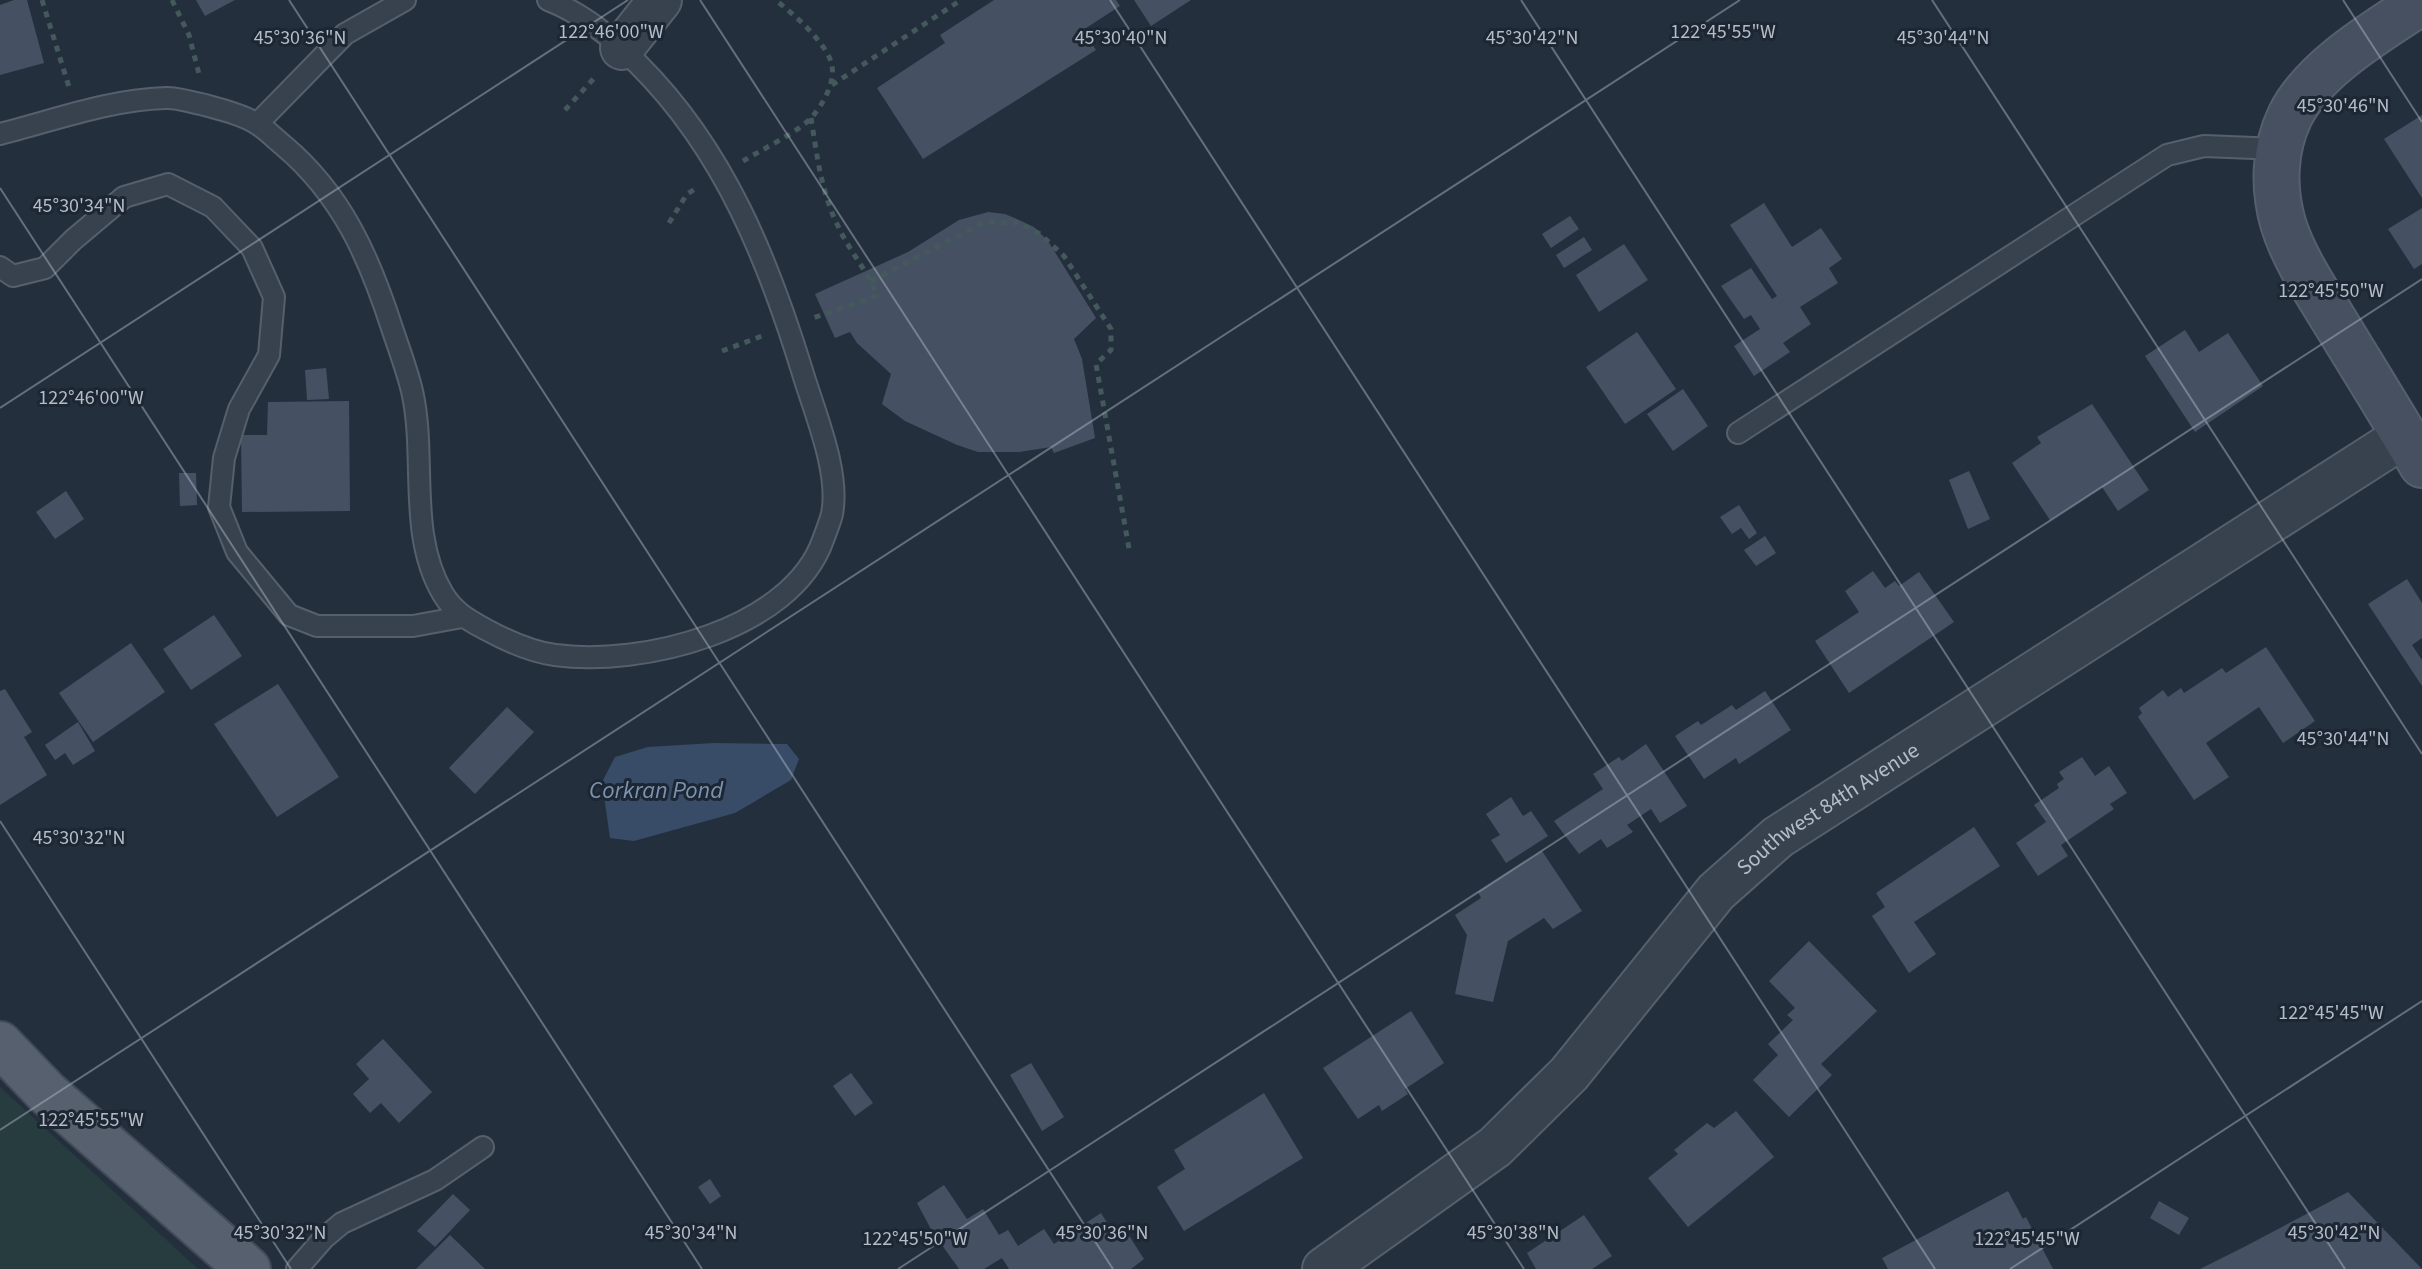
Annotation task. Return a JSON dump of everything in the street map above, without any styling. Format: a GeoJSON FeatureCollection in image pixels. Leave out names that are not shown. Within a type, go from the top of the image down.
{"type":"FeatureCollection","features":[{"type":"Feature","properties":{"kind":"main road"},"geometry":{"type":"LineString","coordinates":[[0,1044],[47,1093],[248,1269]]}},
{"type":"Feature","properties":{"kind":"street"},"geometry":{"type":"LineString","coordinates":[[622,48],[660,0]]}},
{"type":"Feature","properties":{"kind":"street"},"geometry":{"type":"LineString","coordinates":[[2413,451],[2311,282],[2283,225],[2276,185],[2279,149],[2290,115],[2305,93],[2339,60],[2422,2]]}},
{"type":"Feature","properties":{"kind":"street","name":"Southwest 84th Avenue"},"geometry":{"type":"LineString","coordinates":[[1324,1269],[1495,1147],[1569,1074],[1716,892],[1778,837],[2413,451]]}},
{"type":"Feature","properties":{"kind":"lane"},"geometry":{"type":"LineString","coordinates":[[257,124],[345,34],[405,0]]}},
{"type":"Feature","properties":{"kind":"lane"},"geometry":{"type":"LineString","coordinates":[[0,134],[104,105],[170,97],[226,110],[257,124],[323,182],[349,224],[376,281],[412,392],[428,559],[443,594],[462,617],[520,646],[554,655],[607,658],[651,653],[742,622],[795,584],[816,559],[833,511],[830,465],[789,326],[750,225],[707,147],[661,87],[622,48],[600,28],[548,0]]}},
{"type":"Feature","properties":{"kind":"lane"},"geometry":{"type":"LineString","coordinates":[[1738,433],[2167,155],[2204,146],[2279,149]]}},
{"type":"Feature","properties":{"kind":"lane"},"geometry":{"type":"LineString","coordinates":[[0,267],[13,276],[45,268],[124,197],[168,184],[213,207],[252,248],[274,297],[269,355],[239,409],[224,458],[219,507],[237,552],[289,615],[317,626],[413,626],[462,617]]}},
{"type":"Feature","properties":{"kind":"lane"},"geometry":{"type":"LineString","coordinates":[[297,1269],[342,1223],[435,1180],[483,1147]]}},
{"type":"Feature","properties":{"kind":"path"},"geometry":{"type":"LineString","coordinates":[[42,0],[77,113]]}},
{"type":"Feature","properties":{"kind":"path"},"geometry":{"type":"LineString","coordinates":[[172,0],[189,35],[199,69],[200,104]]}},
{"type":"Feature","properties":{"kind":"path"},"geometry":{"type":"LineString","coordinates":[[775,0],[792,12],[814,35],[832,64],[831,85]]}},
{"type":"Feature","properties":{"kind":"path"},"geometry":{"type":"LineString","coordinates":[[669,223],[687,194],[811,118],[831,85],[961,0]]}},
{"type":"Feature","properties":{"kind":"path"},"geometry":{"type":"LineString","coordinates":[[811,118],[824,190],[838,228],[877,296],[826,314]]}},
{"type":"Feature","properties":{"kind":"path"},"geometry":{"type":"LineString","coordinates":[[871,281],[985,222],[1019,223],[1040,234],[1064,256],[1111,329],[1111,350],[1096,364],[1130,554]]}},
{"type":"Feature","properties":{"kind":"path"},"geometry":{"type":"LineString","coordinates":[[722,351],[789,326]]}},
{"type":"Feature","properties":{"kind":"green space"},"geometry":{"type":"Polygon","coordinates":[[[0,1087],[198,1269],[0,1269],[0,1087]]]}},
{"type":"Feature","properties":{"kind":"water","name":"Corkran Pond"},"geometry":{"type":"Polygon","coordinates":[[[714,743],[787,744],[799,759],[791,780],[735,813],[634,841],[610,838],[602,782],[615,757],[648,747],[714,743]]]}},
{"type":"Feature","properties":{"kind":"building"},"geometry":{"type":"Polygon","coordinates":[[[27,0],[44,63],[0,75],[0,5],[27,0]]]}},
{"type":"Feature","properties":{"kind":"building"},"geometry":{"type":"Polygon","coordinates":[[[196,0],[235,0],[205,16],[196,0]]]}},
{"type":"Feature","properties":{"kind":"building"},"geometry":{"type":"Polygon","coordinates":[[[994,0],[1116,0],[1120,6],[1083,30],[1096,50],[923,159],[877,88],[945,43],[940,35],[994,0]]]}},
{"type":"Feature","properties":{"kind":"building"},"geometry":{"type":"Polygon","coordinates":[[[1134,0],[1191,0],[1151,26],[1134,0]]]}},
{"type":"Feature","properties":{"kind":"building"},"geometry":{"type":"Polygon","coordinates":[[[2422,115],[2422,198],[2384,139],[2422,115]]]}},
{"type":"Feature","properties":{"kind":"building"},"geometry":{"type":"Polygon","coordinates":[[[1764,203],[1792,247],[1821,228],[1842,259],[1829,268],[1838,283],[1800,307],[1811,324],[1783,343],[1790,352],[1754,376],[1734,346],[1760,329],[1751,315],[1744,319],[1721,286],[1751,268],[1772,299],[1777,296],[1730,225],[1764,203]]]}},
{"type":"Feature","properties":{"kind":"building"},"geometry":{"type":"Polygon","coordinates":[[[2422,208],[2422,264],[2414,269],[2388,229],[2422,208]]]}},
{"type":"Feature","properties":{"kind":"building"},"geometry":{"type":"Polygon","coordinates":[[[988,212],[1005,214],[1034,227],[1048,241],[1096,318],[1074,339],[1082,359],[1095,438],[1054,453],[1051,447],[1019,452],[978,452],[957,445],[905,421],[882,404],[891,374],[857,343],[850,332],[835,338],[815,294],[908,252],[959,220],[988,212]]]}},
{"type":"Feature","properties":{"kind":"building"},"geometry":{"type":"Polygon","coordinates":[[[1570,216],[1579,229],[1551,248],[1542,234],[1570,216]]]}},
{"type":"Feature","properties":{"kind":"building"},"geometry":{"type":"Polygon","coordinates":[[[1584,237],[1592,250],[1564,268],[1556,255],[1584,237]]]}},
{"type":"Feature","properties":{"kind":"building"},"geometry":{"type":"Polygon","coordinates":[[[1624,244],[1648,280],[1599,312],[1576,275],[1624,244]]]}},
{"type":"Feature","properties":{"kind":"building"},"geometry":{"type":"Polygon","coordinates":[[[2185,330],[2199,352],[2228,333],[2263,386],[2195,432],[2145,356],[2185,330]]]}},
{"type":"Feature","properties":{"kind":"building"},"geometry":{"type":"Polygon","coordinates":[[[1637,332],[1676,389],[1625,424],[1586,367],[1637,332]]]}},
{"type":"Feature","properties":{"kind":"building"},"geometry":{"type":"Polygon","coordinates":[[[326,368],[329,399],[307,400],[305,370],[326,368]]]}},
{"type":"Feature","properties":{"kind":"building"},"geometry":{"type":"Polygon","coordinates":[[[1683,389],[1708,426],[1673,451],[1647,414],[1683,389]]]}},
{"type":"Feature","properties":{"kind":"building"},"geometry":{"type":"Polygon","coordinates":[[[349,401],[350,511],[242,512],[241,435],[267,435],[268,402],[349,401]]]}},
{"type":"Feature","properties":{"kind":"building"},"geometry":{"type":"Polygon","coordinates":[[[2092,404],[2149,490],[2118,511],[2102,487],[2050,520],[2012,463],[2041,443],[2037,437],[2092,404]]]}},
{"type":"Feature","properties":{"kind":"building"},"geometry":{"type":"Polygon","coordinates":[[[1969,471],[1990,519],[1968,529],[1949,480],[1969,471]]]}},
{"type":"Feature","properties":{"kind":"building"},"geometry":{"type":"Polygon","coordinates":[[[179,473],[196,473],[197,505],[180,506],[179,473]]]}},
{"type":"Feature","properties":{"kind":"building"},"geometry":{"type":"Polygon","coordinates":[[[66,491],[84,519],[55,539],[36,512],[66,491]]]}},
{"type":"Feature","properties":{"kind":"building"},"geometry":{"type":"Polygon","coordinates":[[[1739,505],[1757,533],[1749,539],[1741,528],[1732,534],[1720,517],[1739,505]]]}},
{"type":"Feature","properties":{"kind":"building"},"geometry":{"type":"Polygon","coordinates":[[[1765,536],[1776,553],[1756,566],[1744,550],[1765,536]]]}},
{"type":"Feature","properties":{"kind":"building"},"geometry":{"type":"Polygon","coordinates":[[[1873,571],[1885,588],[1895,581],[1899,586],[1919,572],[1954,622],[1849,693],[1815,641],[1859,612],[1845,591],[1873,571]]]}},
{"type":"Feature","properties":{"kind":"building"},"geometry":{"type":"Polygon","coordinates":[[[2407,579],[2422,603],[2422,638],[2412,645],[2422,660],[2422,686],[2368,604],[2407,579]]]}},
{"type":"Feature","properties":{"kind":"building"},"geometry":{"type":"Polygon","coordinates":[[[214,615],[242,656],[191,690],[163,649],[214,615]]]}},
{"type":"Feature","properties":{"kind":"building"},"geometry":{"type":"Polygon","coordinates":[[[131,643],[165,692],[93,742],[59,693],[131,643]]]}},
{"type":"Feature","properties":{"kind":"building"},"geometry":{"type":"Polygon","coordinates":[[[2266,647],[2315,721],[2283,743],[2259,707],[2206,743],[2229,777],[2194,800],[2138,717],[2142,713],[2139,708],[2163,690],[2168,697],[2181,688],[2184,693],[2222,668],[2226,673],[2266,647]]]}},
{"type":"Feature","properties":{"kind":"building"},"geometry":{"type":"Polygon","coordinates":[[[278,684],[339,777],[277,817],[214,724],[278,684]]]}},
{"type":"Feature","properties":{"kind":"building"},"geometry":{"type":"Polygon","coordinates":[[[5,689],[32,732],[24,737],[47,775],[0,805],[0,691],[5,689]]]}},
{"type":"Feature","properties":{"kind":"building"},"geometry":{"type":"Polygon","coordinates":[[[1765,691],[1791,730],[1739,764],[1736,758],[1704,779],[1675,736],[1698,721],[1701,725],[1732,705],[1736,710],[1765,691]]]}},
{"type":"Feature","properties":{"kind":"building"},"geometry":{"type":"Polygon","coordinates":[[[507,707],[534,732],[475,794],[449,768],[507,707]]]}},
{"type":"Feature","properties":{"kind":"building"},"geometry":{"type":"Polygon","coordinates":[[[78,722],[95,751],[73,765],[65,753],[55,760],[45,745],[78,722]]]}},
{"type":"Feature","properties":{"kind":"building"},"geometry":{"type":"Polygon","coordinates":[[[1646,744],[1687,806],[1660,823],[1651,809],[1627,825],[1633,832],[1607,848],[1601,839],[1579,854],[1554,821],[1603,789],[1593,774],[1619,757],[1622,761],[1646,744]]]}},
{"type":"Feature","properties":{"kind":"building"},"geometry":{"type":"Polygon","coordinates":[[[2082,757],[2095,776],[2109,766],[2127,793],[2110,804],[2114,809],[2061,845],[2068,856],[2038,876],[2016,843],[2046,822],[2034,805],[2059,788],[2057,784],[2064,779],[2059,772],[2082,757]]]}},
{"type":"Feature","properties":{"kind":"building"},"geometry":{"type":"Polygon","coordinates":[[[1511,797],[1523,816],[1531,811],[1548,836],[1506,863],[1491,840],[1500,835],[1486,814],[1511,797]]]}},
{"type":"Feature","properties":{"kind":"building"},"geometry":{"type":"Polygon","coordinates":[[[1974,827],[2000,866],[1914,922],[1936,954],[1909,973],[1872,916],[1885,907],[1876,893],[1974,827]]]}},
{"type":"Feature","properties":{"kind":"building"},"geometry":{"type":"Polygon","coordinates":[[[1542,851],[1582,911],[1553,929],[1544,918],[1508,941],[1493,1002],[1455,994],[1467,935],[1455,915],[1481,898],[1478,892],[1542,851]]]}},
{"type":"Feature","properties":{"kind":"building"},"geometry":{"type":"Polygon","coordinates":[[[1809,941],[1877,1011],[1821,1064],[1832,1075],[1789,1117],[1753,1080],[1778,1055],[1768,1044],[1793,1020],[1787,1015],[1795,1008],[1769,981],[1809,941]]]}},
{"type":"Feature","properties":{"kind":"building"},"geometry":{"type":"Polygon","coordinates":[[[1411,1011],[1444,1063],[1405,1089],[1408,1094],[1382,1111],[1379,1105],[1358,1119],[1323,1068],[1411,1011]]]}},
{"type":"Feature","properties":{"kind":"building"},"geometry":{"type":"Polygon","coordinates":[[[383,1039],[432,1092],[399,1123],[381,1103],[370,1113],[353,1094],[369,1079],[356,1064],[383,1039]]]}},
{"type":"Feature","properties":{"kind":"building"},"geometry":{"type":"Polygon","coordinates":[[[1031,1063],[1064,1117],[1042,1131],[1010,1075],[1031,1063]]]}},
{"type":"Feature","properties":{"kind":"building"},"geometry":{"type":"Polygon","coordinates":[[[851,1073],[873,1103],[855,1116],[833,1086],[851,1073]]]}},
{"type":"Feature","properties":{"kind":"building"},"geometry":{"type":"Polygon","coordinates":[[[1264,1093],[1303,1158],[1184,1231],[1157,1187],[1185,1169],[1174,1150],[1264,1093]]]}},
{"type":"Feature","properties":{"kind":"building"},"geometry":{"type":"Polygon","coordinates":[[[1736,1111],[1774,1157],[1688,1227],[1648,1178],[1678,1154],[1674,1150],[1707,1123],[1714,1128],[1736,1111]]]}},
{"type":"Feature","properties":{"kind":"building"},"geometry":{"type":"Polygon","coordinates":[[[710,1179],[721,1196],[710,1204],[698,1187],[710,1179]]]}},
{"type":"Feature","properties":{"kind":"building"},"geometry":{"type":"Polygon","coordinates":[[[944,1185],[967,1219],[983,1209],[999,1235],[1008,1230],[1018,1246],[1044,1229],[1054,1244],[1101,1213],[1117,1238],[1126,1231],[1144,1259],[1131,1269],[1009,1269],[1002,1258],[984,1269],[959,1269],[917,1203],[944,1185]]]}},
{"type":"Feature","properties":{"kind":"building"},"geometry":{"type":"Polygon","coordinates":[[[2008,1191],[2023,1219],[2026,1217],[2053,1269],[1888,1269],[1882,1258],[2008,1191]]]}},
{"type":"Feature","properties":{"kind":"building"},"geometry":{"type":"Polygon","coordinates":[[[2348,1192],[2422,1269],[2200,1269],[2246,1246],[2348,1192]]]}},
{"type":"Feature","properties":{"kind":"building"},"geometry":{"type":"Polygon","coordinates":[[[453,1194],[470,1210],[435,1247],[417,1231],[453,1194]]]}},
{"type":"Feature","properties":{"kind":"building"},"geometry":{"type":"Polygon","coordinates":[[[2159,1201],[2189,1218],[2179,1235],[2150,1218],[2159,1201]]]}},
{"type":"Feature","properties":{"kind":"building"},"geometry":{"type":"Polygon","coordinates":[[[1584,1215],[1612,1256],[1592,1269],[1536,1269],[1527,1253],[1584,1215]]]}},
{"type":"Feature","properties":{"kind":"building"},"geometry":{"type":"Polygon","coordinates":[[[450,1235],[485,1269],[416,1269],[450,1235]]]}}]}
